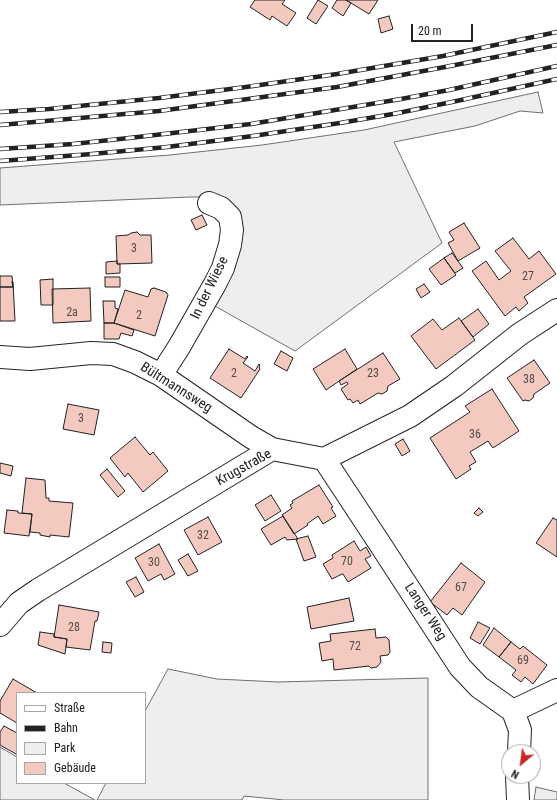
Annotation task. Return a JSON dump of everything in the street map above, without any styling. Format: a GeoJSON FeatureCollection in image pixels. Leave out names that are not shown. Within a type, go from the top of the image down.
{"type":"FeatureCollection","features":[{"type":"Feature","properties":{"kind":"street","name":"In der Wiese"},"geometry":{"type":"LineString","coordinates":[[161,375],[215,284],[223,268],[230,245],[232,230],[230,217],[221,208],[209,203]]}},
{"type":"Feature","properties":{"kind":"street"},"geometry":{"type":"LineString","coordinates":[[324,459],[410,416],[454,386],[520,334],[557,310]]}},
{"type":"Feature","properties":{"kind":"street","name":"Bültmannsweg"},"geometry":{"type":"LineString","coordinates":[[0,357],[30,359],[91,353],[113,354],[135,362],[161,375],[251,437],[272,449]]}},
{"type":"Feature","properties":{"kind":"street","name":"Krugstraße"},"geometry":{"type":"LineString","coordinates":[[0,626],[9,600],[38,590],[272,449],[324,459]]}},
{"type":"Feature","properties":{"kind":"street","name":"Langer Weg"},"geometry":{"type":"LineString","coordinates":[[324,459],[460,667],[479,687],[513,711]]}},
{"type":"Feature","properties":{"kind":"street"},"geometry":{"type":"LineString","coordinates":[[519,744],[520,730],[513,711],[557,690]]}},
{"type":"Feature","properties":{"kind":"street"},"geometry":{"type":"LineString","coordinates":[[517,784],[518,800]]}},
{"type":"Feature","properties":{"kind":"green space"},"geometry":{"type":"Polygon","coordinates":[[[538,92],[543,113],[520,111],[475,126],[394,142],[442,243],[295,351],[213,305],[238,244],[212,197],[0,205],[0,168],[170,155],[262,145],[364,130],[538,92]]]}},
{"type":"Feature","properties":{"kind":"green space"},"geometry":{"type":"Polygon","coordinates":[[[168,669],[217,679],[278,682],[428,678],[428,800],[284,800],[244,796],[242,800],[97,800],[105,784],[146,784],[146,709],[168,669]]]}},
{"type":"Feature","properties":{"kind":"green space"},"geometry":{"type":"Polygon","coordinates":[[[0,747],[16,756],[16,784],[66,784],[95,800],[0,800],[0,747]]]}},
{"type":"Feature","properties":{"kind":"shaded area"},"geometry":{"type":"Polygon","coordinates":[[[536,787],[557,792],[557,800],[534,800],[536,787]]]}},
{"type":"Feature","properties":{"kind":"building"},"geometry":{"type":"Polygon","coordinates":[[[255,0],[285,0],[282,4],[296,13],[287,26],[272,16],[270,20],[250,7],[255,0]]]}},
{"type":"Feature","properties":{"kind":"building"},"geometry":{"type":"Polygon","coordinates":[[[318,0],[328,6],[316,24],[307,18],[318,0]]]}},
{"type":"Feature","properties":{"kind":"building"},"geometry":{"type":"Polygon","coordinates":[[[337,0],[346,0],[351,3],[343,16],[332,8],[337,0]]]}},
{"type":"Feature","properties":{"kind":"building"},"geometry":{"type":"Polygon","coordinates":[[[346,0],[378,0],[369,14],[346,0]]]}},
{"type":"Feature","properties":{"kind":"building"},"geometry":{"type":"Polygon","coordinates":[[[389,16],[393,29],[381,33],[378,19],[389,16]]]}},
{"type":"Feature","properties":{"kind":"building"},"geometry":{"type":"Polygon","coordinates":[[[202,215],[207,225],[196,230],[191,220],[202,215]]]}},
{"type":"Feature","properties":{"kind":"building"},"geometry":{"type":"Polygon","coordinates":[[[464,223],[480,248],[458,261],[448,243],[454,240],[449,232],[464,223]]]}},
{"type":"Feature","properties":{"kind":"building"},"geometry":{"type":"Polygon","coordinates":[[[137,232],[140,235],[151,235],[152,263],[117,264],[116,236],[128,235],[137,232]]]}},
{"type":"Feature","properties":{"kind":"building"},"geometry":{"type":"Polygon","coordinates":[[[513,238],[529,259],[539,251],[556,274],[524,297],[528,303],[519,311],[516,307],[505,316],[472,271],[486,261],[499,280],[511,271],[495,251],[513,238]]]}},
{"type":"Feature","properties":{"kind":"building"},"geometry":{"type":"Polygon","coordinates":[[[452,253],[463,268],[455,273],[444,258],[452,253]]]}},
{"type":"Feature","properties":{"kind":"building"},"geometry":{"type":"Polygon","coordinates":[[[444,258],[456,275],[441,285],[429,269],[444,258]]]}},
{"type":"Feature","properties":{"kind":"building"},"geometry":{"type":"Polygon","coordinates":[[[117,261],[117,264],[120,264],[120,273],[106,274],[106,262],[117,261]]]}},
{"type":"Feature","properties":{"kind":"building"},"geometry":{"type":"Polygon","coordinates":[[[0,276],[12,276],[13,287],[0,287],[0,276]]]}},
{"type":"Feature","properties":{"kind":"building"},"geometry":{"type":"Polygon","coordinates":[[[105,277],[120,277],[120,287],[105,287],[105,277]]]}},
{"type":"Feature","properties":{"kind":"building"},"geometry":{"type":"Polygon","coordinates":[[[53,279],[53,305],[41,305],[40,280],[53,279]]]}},
{"type":"Feature","properties":{"kind":"building"},"geometry":{"type":"Polygon","coordinates":[[[13,282],[15,321],[0,321],[0,287],[13,287],[13,282]]]}},
{"type":"Feature","properties":{"kind":"building"},"geometry":{"type":"Polygon","coordinates":[[[424,284],[430,292],[421,298],[416,289],[424,284]]]}},
{"type":"Feature","properties":{"kind":"building"},"geometry":{"type":"Polygon","coordinates":[[[90,288],[91,321],[53,323],[52,289],[90,288]]]}},
{"type":"Feature","properties":{"kind":"building"},"geometry":{"type":"Polygon","coordinates":[[[154,288],[166,292],[168,295],[155,336],[114,323],[125,290],[148,297],[151,289],[154,288]]]}},
{"type":"Feature","properties":{"kind":"building"},"geometry":{"type":"Polygon","coordinates":[[[103,301],[115,301],[115,308],[118,309],[114,323],[104,323],[103,301]]]}},
{"type":"Feature","properties":{"kind":"building"},"geometry":{"type":"Polygon","coordinates":[[[478,309],[489,324],[473,337],[461,321],[478,309]]]}},
{"type":"Feature","properties":{"kind":"building"},"geometry":{"type":"Polygon","coordinates":[[[459,318],[475,340],[436,369],[411,336],[433,319],[442,330],[459,318]]]}},
{"type":"Feature","properties":{"kind":"building"},"geometry":{"type":"Polygon","coordinates":[[[104,323],[114,323],[134,330],[132,336],[121,333],[119,339],[104,339],[104,323]]]}},
{"type":"Feature","properties":{"kind":"building"},"geometry":{"type":"Polygon","coordinates":[[[229,349],[245,359],[247,356],[248,357],[243,363],[255,371],[259,364],[260,365],[260,369],[241,398],[210,378],[229,349]]]}},
{"type":"Feature","properties":{"kind":"building"},"geometry":{"type":"Polygon","coordinates":[[[345,349],[357,369],[326,390],[313,369],[345,349]]]}},
{"type":"Feature","properties":{"kind":"building"},"geometry":{"type":"Polygon","coordinates":[[[281,351],[293,358],[287,371],[274,364],[281,351]]]}},
{"type":"Feature","properties":{"kind":"building"},"geometry":{"type":"Polygon","coordinates":[[[383,353],[400,379],[388,386],[387,391],[382,394],[378,393],[360,404],[358,400],[353,403],[350,399],[348,400],[341,389],[348,384],[347,382],[341,385],[339,381],[383,353]]]}},
{"type":"Feature","properties":{"kind":"building"},"geometry":{"type":"Polygon","coordinates":[[[534,360],[550,383],[534,394],[533,398],[529,401],[523,401],[507,378],[534,360]]]}},
{"type":"Feature","properties":{"kind":"building"},"geometry":{"type":"Polygon","coordinates":[[[492,389],[519,431],[493,448],[488,441],[470,452],[476,462],[469,466],[471,469],[456,479],[430,438],[470,412],[465,406],[492,389]]]}},
{"type":"Feature","properties":{"kind":"building"},"geometry":{"type":"Polygon","coordinates":[[[68,404],[99,410],[94,435],[63,429],[68,404]]]}},
{"type":"Feature","properties":{"kind":"building"},"geometry":{"type":"Polygon","coordinates":[[[135,437],[150,455],[153,452],[168,471],[143,492],[128,473],[125,477],[110,458],[135,437]]]}},
{"type":"Feature","properties":{"kind":"building"},"geometry":{"type":"Polygon","coordinates":[[[403,439],[410,451],[402,456],[395,444],[403,439]]]}},
{"type":"Feature","properties":{"kind":"building"},"geometry":{"type":"Polygon","coordinates":[[[0,463],[13,466],[11,476],[0,473],[0,463]]]}},
{"type":"Feature","properties":{"kind":"building"},"geometry":{"type":"Polygon","coordinates":[[[107,469],[125,491],[118,497],[100,475],[107,469]]]}},
{"type":"Feature","properties":{"kind":"building"},"geometry":{"type":"Polygon","coordinates":[[[26,478],[45,480],[46,498],[49,498],[49,501],[73,503],[69,537],[50,535],[50,537],[40,535],[40,533],[30,532],[32,514],[22,513],[26,478]]]}},
{"type":"Feature","properties":{"kind":"building"},"geometry":{"type":"Polygon","coordinates":[[[319,485],[333,507],[331,508],[336,516],[323,524],[318,516],[294,534],[282,515],[292,508],[290,505],[293,503],[292,501],[319,485]]]}},
{"type":"Feature","properties":{"kind":"building"},"geometry":{"type":"Polygon","coordinates":[[[271,495],[281,511],[265,521],[255,505],[271,495]]]}},
{"type":"Feature","properties":{"kind":"building"},"geometry":{"type":"Polygon","coordinates":[[[479,508],[483,512],[478,516],[474,513],[479,508]]]}},
{"type":"Feature","properties":{"kind":"building"},"geometry":{"type":"Polygon","coordinates":[[[7,510],[18,511],[18,513],[32,514],[29,536],[4,533],[7,510]]]}},
{"type":"Feature","properties":{"kind":"building"},"geometry":{"type":"Polygon","coordinates":[[[283,516],[298,539],[287,540],[285,537],[271,545],[261,529],[283,516]]]}},
{"type":"Feature","properties":{"kind":"building"},"geometry":{"type":"Polygon","coordinates":[[[208,517],[222,542],[198,555],[184,530],[208,517]]]}},
{"type":"Feature","properties":{"kind":"building"},"geometry":{"type":"Polygon","coordinates":[[[553,518],[557,520],[557,557],[536,543],[553,518]]]}},
{"type":"Feature","properties":{"kind":"building"},"geometry":{"type":"Polygon","coordinates":[[[308,536],[316,557],[304,561],[296,539],[308,536]]]}},
{"type":"Feature","properties":{"kind":"building"},"geometry":{"type":"Polygon","coordinates":[[[354,541],[360,551],[366,547],[371,556],[365,559],[371,568],[348,582],[343,574],[332,579],[323,564],[333,558],[332,555],[354,541]]]}},
{"type":"Feature","properties":{"kind":"building"},"geometry":{"type":"Polygon","coordinates":[[[159,544],[175,574],[164,580],[161,574],[148,581],[135,558],[159,544]]]}},
{"type":"Feature","properties":{"kind":"building"},"geometry":{"type":"Polygon","coordinates":[[[188,554],[198,571],[188,576],[178,560],[188,554]]]}},
{"type":"Feature","properties":{"kind":"building"},"geometry":{"type":"Polygon","coordinates":[[[461,563],[485,582],[462,615],[453,608],[447,615],[430,602],[461,563]]]}},
{"type":"Feature","properties":{"kind":"building"},"geometry":{"type":"Polygon","coordinates":[[[136,577],[144,592],[135,597],[126,582],[136,577]]]}},
{"type":"Feature","properties":{"kind":"building"},"geometry":{"type":"Polygon","coordinates":[[[349,598],[354,621],[311,629],[307,607],[349,598]]]}},
{"type":"Feature","properties":{"kind":"building"},"geometry":{"type":"Polygon","coordinates":[[[59,605],[99,612],[97,621],[95,621],[90,650],[66,647],[67,639],[54,637],[59,605]]]}},
{"type":"Feature","properties":{"kind":"building"},"geometry":{"type":"Polygon","coordinates":[[[478,622],[490,628],[480,644],[470,638],[478,622]]]}},
{"type":"Feature","properties":{"kind":"building"},"geometry":{"type":"Polygon","coordinates":[[[494,628],[511,642],[499,657],[483,645],[494,628]]]}},
{"type":"Feature","properties":{"kind":"building"},"geometry":{"type":"Polygon","coordinates":[[[375,629],[376,638],[386,637],[389,640],[390,652],[388,655],[380,656],[381,662],[377,667],[371,668],[369,666],[334,670],[333,659],[322,661],[319,643],[331,641],[330,634],[375,629]]]}},
{"type":"Feature","properties":{"kind":"building"},"geometry":{"type":"Polygon","coordinates":[[[40,632],[54,634],[54,637],[67,639],[65,654],[38,645],[40,632]]]}},
{"type":"Feature","properties":{"kind":"building"},"geometry":{"type":"Polygon","coordinates":[[[103,642],[112,643],[111,653],[102,652],[103,642]]]}},
{"type":"Feature","properties":{"kind":"building"},"geometry":{"type":"Polygon","coordinates":[[[511,642],[520,649],[523,646],[547,665],[533,684],[525,677],[521,682],[512,675],[516,670],[499,657],[511,642]]]}},
{"type":"Feature","properties":{"kind":"building"},"geometry":{"type":"Polygon","coordinates":[[[13,679],[35,692],[16,692],[16,722],[0,713],[0,701],[13,679]]]}},
{"type":"Feature","properties":{"kind":"building"},"geometry":{"type":"Polygon","coordinates":[[[4,726],[16,732],[16,754],[0,745],[0,732],[4,726]]]}},
{"type":"Feature","properties":{"kind":"railway"},"geometry":{"type":"LineString","coordinates":[[0,112],[49,109],[159,98],[337,74],[443,56],[557,32]]}},
{"type":"Feature","properties":{"kind":"railway"},"geometry":{"type":"LineString","coordinates":[[0,125],[159,111],[337,87],[557,45]]}},
{"type":"Feature","properties":{"kind":"railway"},"geometry":{"type":"LineString","coordinates":[[0,149],[73,144],[251,124],[449,90],[557,66]]}},
{"type":"Feature","properties":{"kind":"railway"},"geometry":{"type":"LineString","coordinates":[[0,161],[167,147],[253,136],[393,114],[557,79]]}}]}
